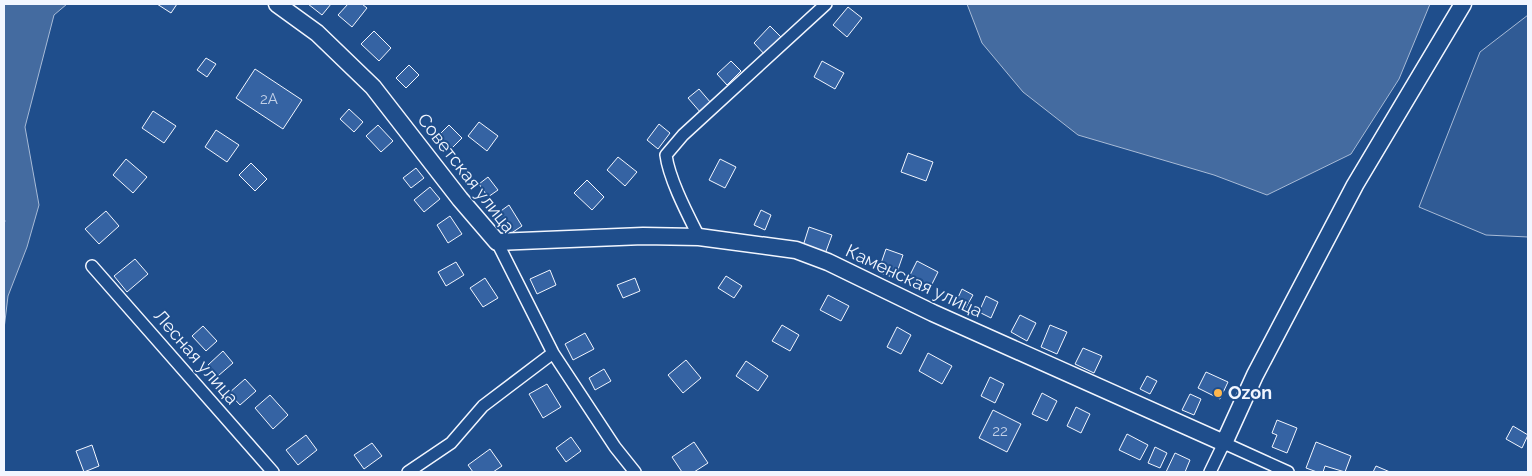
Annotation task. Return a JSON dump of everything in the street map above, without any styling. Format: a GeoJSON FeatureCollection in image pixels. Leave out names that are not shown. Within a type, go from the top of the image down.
{"type":"FeatureCollection","features":[{"type":"Feature","properties":{"kind":"street","name":"Советская улица"},"geometry":{"type":"LineString","coordinates":[[277,4],[317,33],[374,87],[460,199],[498,242],[553,353],[615,447],[635,472]]}},
{"type":"Feature","properties":{"kind":"street"},"geometry":{"type":"LineString","coordinates":[[699,237],[685,208],[666,155],[683,135],[826,4]]}},
{"type":"Feature","properties":{"kind":"street"},"geometry":{"type":"LineString","coordinates":[[1210,472],[1255,375],[1355,185],[1463,4]]}},
{"type":"Feature","properties":{"kind":"street","name":"Каменская улица"},"geometry":{"type":"LineString","coordinates":[[498,242],[643,236],[699,237],[796,250],[828,262],[933,313],[1288,472]]}},
{"type":"Feature","properties":{"kind":"street","name":"Лесная улица"},"geometry":{"type":"LineString","coordinates":[[92,266],[273,472]]}},
{"type":"Feature","properties":{"kind":"street"},"geometry":{"type":"LineString","coordinates":[[408,472],[451,443],[483,406],[553,353]]}},
{"type":"Feature","properties":{"kind":"shaded area"},"geometry":{"type":"Polygon","coordinates":[[[4,4],[67,4],[54,15],[25,127],[39,205],[27,247],[8,296],[4,329],[5,221],[4,4]]]}},
{"type":"Feature","properties":{"kind":"shaded area"},"geometry":{"type":"Polygon","coordinates":[[[967,4],[1430,4],[1399,79],[1351,154],[1267,195],[1214,175],[1078,135],[1023,92],[982,43],[967,4]]]}},
{"type":"Feature","properties":{"kind":"shaded area"},"geometry":{"type":"Polygon","coordinates":[[[1528,15],[1528,237],[1486,235],[1419,207],[1480,52],[1528,15]]]}},
{"type":"Feature","properties":{"kind":"building"},"geometry":{"type":"Polygon","coordinates":[[[157,4],[177,4],[171,13],[157,4]]]}},
{"type":"Feature","properties":{"kind":"building"},"geometry":{"type":"Polygon","coordinates":[[[308,4],[331,4],[322,15],[308,4]]]}},
{"type":"Feature","properties":{"kind":"building"},"geometry":{"type":"Polygon","coordinates":[[[348,4],[362,4],[367,8],[352,27],[338,15],[348,4]]]}},
{"type":"Feature","properties":{"kind":"building"},"geometry":{"type":"Polygon","coordinates":[[[848,7],[862,18],[847,37],[833,25],[848,7]]]}},
{"type":"Feature","properties":{"kind":"building"},"geometry":{"type":"Polygon","coordinates":[[[770,26],[783,39],[766,56],[754,43],[770,26]]]}},
{"type":"Feature","properties":{"kind":"building"},"geometry":{"type":"Polygon","coordinates":[[[374,31],[391,48],[379,61],[361,44],[374,31]]]}},
{"type":"Feature","properties":{"kind":"building"},"geometry":{"type":"Polygon","coordinates":[[[206,58],[216,64],[207,77],[197,70],[206,58]]]}},
{"type":"Feature","properties":{"kind":"building"},"geometry":{"type":"Polygon","coordinates":[[[731,61],[741,71],[727,85],[717,74],[731,61]]]}},
{"type":"Feature","properties":{"kind":"building"},"geometry":{"type":"Polygon","coordinates":[[[822,61],[844,73],[835,89],[814,77],[822,61]]]}},
{"type":"Feature","properties":{"kind":"building"},"geometry":{"type":"Polygon","coordinates":[[[409,65],[419,75],[406,88],[396,78],[409,65]]]}},
{"type":"Feature","properties":{"kind":"building"},"geometry":{"type":"Polygon","coordinates":[[[255,69],[302,100],[283,129],[236,98],[255,69]]]}},
{"type":"Feature","properties":{"kind":"building"},"geometry":{"type":"Polygon","coordinates":[[[699,89],[711,103],[701,113],[688,98],[699,89]]]}},
{"type":"Feature","properties":{"kind":"building"},"geometry":{"type":"Polygon","coordinates":[[[349,109],[363,122],[354,132],[340,119],[349,109]]]}},
{"type":"Feature","properties":{"kind":"building"},"geometry":{"type":"Polygon","coordinates":[[[153,111],[176,126],[164,143],[142,128],[153,111]]]}},
{"type":"Feature","properties":{"kind":"building"},"geometry":{"type":"Polygon","coordinates":[[[479,122],[498,136],[487,151],[468,136],[479,122]]]}},
{"type":"Feature","properties":{"kind":"building"},"geometry":{"type":"Polygon","coordinates":[[[659,124],[670,133],[658,149],[647,140],[659,124]]]}},
{"type":"Feature","properties":{"kind":"building"},"geometry":{"type":"Polygon","coordinates":[[[378,125],[393,141],[381,152],[366,136],[378,125]]]}},
{"type":"Feature","properties":{"kind":"building"},"geometry":{"type":"Polygon","coordinates":[[[449,125],[462,138],[452,148],[439,135],[449,125]]]}},
{"type":"Feature","properties":{"kind":"building"},"geometry":{"type":"Polygon","coordinates":[[[216,130],[239,145],[227,162],[205,147],[216,130]]]}},
{"type":"Feature","properties":{"kind":"building"},"geometry":{"type":"Polygon","coordinates":[[[908,153],[933,162],[926,181],[901,172],[908,153]]]}},
{"type":"Feature","properties":{"kind":"building"},"geometry":{"type":"Polygon","coordinates":[[[618,157],[637,172],[625,186],[607,170],[618,157]]]}},
{"type":"Feature","properties":{"kind":"building"},"geometry":{"type":"Polygon","coordinates":[[[126,159],[147,177],[133,193],[113,175],[126,159]]]}},
{"type":"Feature","properties":{"kind":"building"},"geometry":{"type":"Polygon","coordinates":[[[720,159],[736,167],[725,188],[709,180],[720,159]]]}},
{"type":"Feature","properties":{"kind":"building"},"geometry":{"type":"Polygon","coordinates":[[[251,163],[267,179],[255,191],[239,175],[251,163]]]}},
{"type":"Feature","properties":{"kind":"building"},"geometry":{"type":"Polygon","coordinates":[[[416,168],[424,178],[411,188],[403,178],[416,168]]]}},
{"type":"Feature","properties":{"kind":"building"},"geometry":{"type":"Polygon","coordinates":[[[488,177],[498,190],[488,197],[479,184],[488,177]]]}},
{"type":"Feature","properties":{"kind":"building"},"geometry":{"type":"Polygon","coordinates":[[[587,180],[604,197],[592,210],[574,193],[587,180]]]}},
{"type":"Feature","properties":{"kind":"building"},"geometry":{"type":"Polygon","coordinates":[[[430,187],[440,199],[424,212],[414,200],[430,187]]]}},
{"type":"Feature","properties":{"kind":"building"},"geometry":{"type":"Polygon","coordinates":[[[509,205],[522,226],[507,236],[494,216],[509,205]]]}},
{"type":"Feature","properties":{"kind":"building"},"geometry":{"type":"Polygon","coordinates":[[[761,210],[771,215],[765,230],[754,225],[761,210]]]}},
{"type":"Feature","properties":{"kind":"building"},"geometry":{"type":"Polygon","coordinates":[[[106,211],[119,226],[99,244],[85,229],[106,211]]]}},
{"type":"Feature","properties":{"kind":"building"},"geometry":{"type":"Polygon","coordinates":[[[450,216],[462,234],[448,243],[437,225],[450,216]]]}},
{"type":"Feature","properties":{"kind":"building"},"geometry":{"type":"Polygon","coordinates":[[[809,227],[832,235],[825,254],[803,246],[809,227]]]}},
{"type":"Feature","properties":{"kind":"building"},"geometry":{"type":"Polygon","coordinates":[[[886,249],[903,255],[895,278],[878,272],[886,249]]]}},
{"type":"Feature","properties":{"kind":"building"},"geometry":{"type":"Polygon","coordinates":[[[135,259],[148,274],[127,292],[114,276],[135,259]]]}},
{"type":"Feature","properties":{"kind":"building"},"geometry":{"type":"Polygon","coordinates":[[[917,261],[938,272],[930,288],[909,277],[917,261]]]}},
{"type":"Feature","properties":{"kind":"building"},"geometry":{"type":"Polygon","coordinates":[[[456,262],[464,275],[446,286],[438,272],[456,262]]]}},
{"type":"Feature","properties":{"kind":"building"},"geometry":{"type":"Polygon","coordinates":[[[550,270],[556,285],[537,294],[530,279],[550,270]]]}},
{"type":"Feature","properties":{"kind":"building"},"geometry":{"type":"Polygon","coordinates":[[[726,276],[742,286],[734,298],[718,288],[726,276]]]}},
{"type":"Feature","properties":{"kind":"building"},"geometry":{"type":"Polygon","coordinates":[[[485,278],[498,298],[483,307],[470,288],[485,278]]]}},
{"type":"Feature","properties":{"kind":"building"},"geometry":{"type":"Polygon","coordinates":[[[635,278],[640,291],[623,298],[617,285],[635,278]]]}},
{"type":"Feature","properties":{"kind":"building"},"geometry":{"type":"Polygon","coordinates":[[[962,289],[973,295],[965,309],[955,304],[962,289]]]}},
{"type":"Feature","properties":{"kind":"building"},"geometry":{"type":"Polygon","coordinates":[[[828,295],[849,306],[841,321],[820,310],[828,295]]]}},
{"type":"Feature","properties":{"kind":"building"},"geometry":{"type":"Polygon","coordinates":[[[986,296],[998,302],[991,318],[979,312],[986,296]]]}},
{"type":"Feature","properties":{"kind":"building"},"geometry":{"type":"Polygon","coordinates":[[[1020,315],[1036,323],[1027,341],[1011,332],[1020,315]]]}},
{"type":"Feature","properties":{"kind":"building"},"geometry":{"type":"Polygon","coordinates":[[[782,325],[799,335],[790,351],[772,341],[782,325]]]}},
{"type":"Feature","properties":{"kind":"building"},"geometry":{"type":"Polygon","coordinates":[[[1050,325],[1067,332],[1057,354],[1041,347],[1050,325]]]}},
{"type":"Feature","properties":{"kind":"building"},"geometry":{"type":"Polygon","coordinates":[[[203,326],[217,341],[206,351],[192,336],[203,326]]]}},
{"type":"Feature","properties":{"kind":"building"},"geometry":{"type":"Polygon","coordinates":[[[897,327],[911,335],[901,354],[887,347],[897,327]]]}},
{"type":"Feature","properties":{"kind":"building"},"geometry":{"type":"Polygon","coordinates":[[[585,333],[594,349],[573,360],[565,344],[585,333]]]}},
{"type":"Feature","properties":{"kind":"building"},"geometry":{"type":"Polygon","coordinates":[[[1083,348],[1102,356],[1094,373],[1075,364],[1083,348]]]}},
{"type":"Feature","properties":{"kind":"building"},"geometry":{"type":"Polygon","coordinates":[[[223,351],[233,363],[218,376],[208,365],[223,351]]]}},
{"type":"Feature","properties":{"kind":"building"},"geometry":{"type":"Polygon","coordinates":[[[928,353],[952,366],[942,384],[919,371],[928,353]]]}},
{"type":"Feature","properties":{"kind":"building"},"geometry":{"type":"Polygon","coordinates":[[[686,360],[701,378],[683,393],[668,375],[686,360]]]}},
{"type":"Feature","properties":{"kind":"building"},"geometry":{"type":"Polygon","coordinates":[[[746,361],[768,376],[758,391],[736,376],[746,361]]]}},
{"type":"Feature","properties":{"kind":"building"},"geometry":{"type":"Polygon","coordinates":[[[604,369],[611,381],[595,390],[589,378],[604,369]]]}},
{"type":"Feature","properties":{"kind":"building"},"geometry":{"type":"Polygon","coordinates":[[[1206,372],[1228,382],[1220,399],[1198,388],[1206,372]]]}},
{"type":"Feature","properties":{"kind":"building"},"geometry":{"type":"Polygon","coordinates":[[[1147,376],[1157,381],[1150,394],[1140,389],[1147,376]]]}},
{"type":"Feature","properties":{"kind":"building"},"geometry":{"type":"Polygon","coordinates":[[[990,377],[1004,384],[995,403],[981,396],[990,377]]]}},
{"type":"Feature","properties":{"kind":"building"},"geometry":{"type":"Polygon","coordinates":[[[245,379],[256,391],[240,405],[229,393],[245,379]]]}},
{"type":"Feature","properties":{"kind":"building"},"geometry":{"type":"Polygon","coordinates":[[[547,384],[561,407],[543,418],[529,394],[547,384]]]}},
{"type":"Feature","properties":{"kind":"building"},"geometry":{"type":"Polygon","coordinates":[[[1042,393],[1057,401],[1047,421],[1032,414],[1042,393]]]}},
{"type":"Feature","properties":{"kind":"building"},"geometry":{"type":"Polygon","coordinates":[[[1190,394],[1201,399],[1194,415],[1182,410],[1190,394]]]}},
{"type":"Feature","properties":{"kind":"building"},"geometry":{"type":"Polygon","coordinates":[[[270,395],[288,415],[273,429],[255,408],[270,395]]]}},
{"type":"Feature","properties":{"kind":"building"},"geometry":{"type":"Polygon","coordinates":[[[1076,407],[1090,414],[1081,433],[1067,426],[1076,407]]]}},
{"type":"Feature","properties":{"kind":"building"},"geometry":{"type":"Polygon","coordinates":[[[993,410],[1021,424],[1007,452],[979,438],[993,410]]]}},
{"type":"Feature","properties":{"kind":"building"},"geometry":{"type":"Polygon","coordinates":[[[1277,420],[1297,428],[1287,453],[1272,447],[1277,435],[1272,433],[1277,420]]]}},
{"type":"Feature","properties":{"kind":"building"},"geometry":{"type":"Polygon","coordinates":[[[1513,426],[1528,435],[1522,448],[1506,439],[1513,426]]]}},
{"type":"Feature","properties":{"kind":"building"},"geometry":{"type":"Polygon","coordinates":[[[1127,434],[1148,445],[1140,460],[1119,450],[1127,434]]]}},
{"type":"Feature","properties":{"kind":"building"},"geometry":{"type":"Polygon","coordinates":[[[306,435],[317,450],[298,465],[286,450],[306,435]]]}},
{"type":"Feature","properties":{"kind":"building"},"geometry":{"type":"Polygon","coordinates":[[[571,437],[581,451],[566,462],[556,448],[571,437]]]}},
{"type":"Feature","properties":{"kind":"building"},"geometry":{"type":"Polygon","coordinates":[[[694,442],[708,463],[694,472],[682,472],[672,457],[694,442]]]}},
{"type":"Feature","properties":{"kind":"building"},"geometry":{"type":"Polygon","coordinates":[[[1316,442],[1351,456],[1345,472],[1325,466],[1323,472],[1306,468],[1316,442]]]}},
{"type":"Feature","properties":{"kind":"building"},"geometry":{"type":"Polygon","coordinates":[[[372,443],[382,456],[364,469],[354,455],[372,443]]]}},
{"type":"Feature","properties":{"kind":"building"},"geometry":{"type":"Polygon","coordinates":[[[92,445],[99,466],[84,472],[76,451],[92,445]]]}},
{"type":"Feature","properties":{"kind":"building"},"geometry":{"type":"Polygon","coordinates":[[[1155,447],[1167,453],[1160,468],[1148,463],[1155,447]]]}},
{"type":"Feature","properties":{"kind":"building"},"geometry":{"type":"Polygon","coordinates":[[[490,449],[502,466],[493,472],[473,472],[468,465],[490,449]]]}},
{"type":"Feature","properties":{"kind":"building"},"geometry":{"type":"Polygon","coordinates":[[[1175,453],[1190,460],[1185,472],[1166,472],[1175,453]]]}},
{"type":"Feature","properties":{"kind":"building"},"geometry":{"type":"Polygon","coordinates":[[[1376,466],[1390,472],[1373,472],[1376,466]]]}},
{"type":"Feature","properties":{"kind":"place","name":"Ozon"},"geometry":{"type":"Point","coordinates":[1218,393]}}]}
